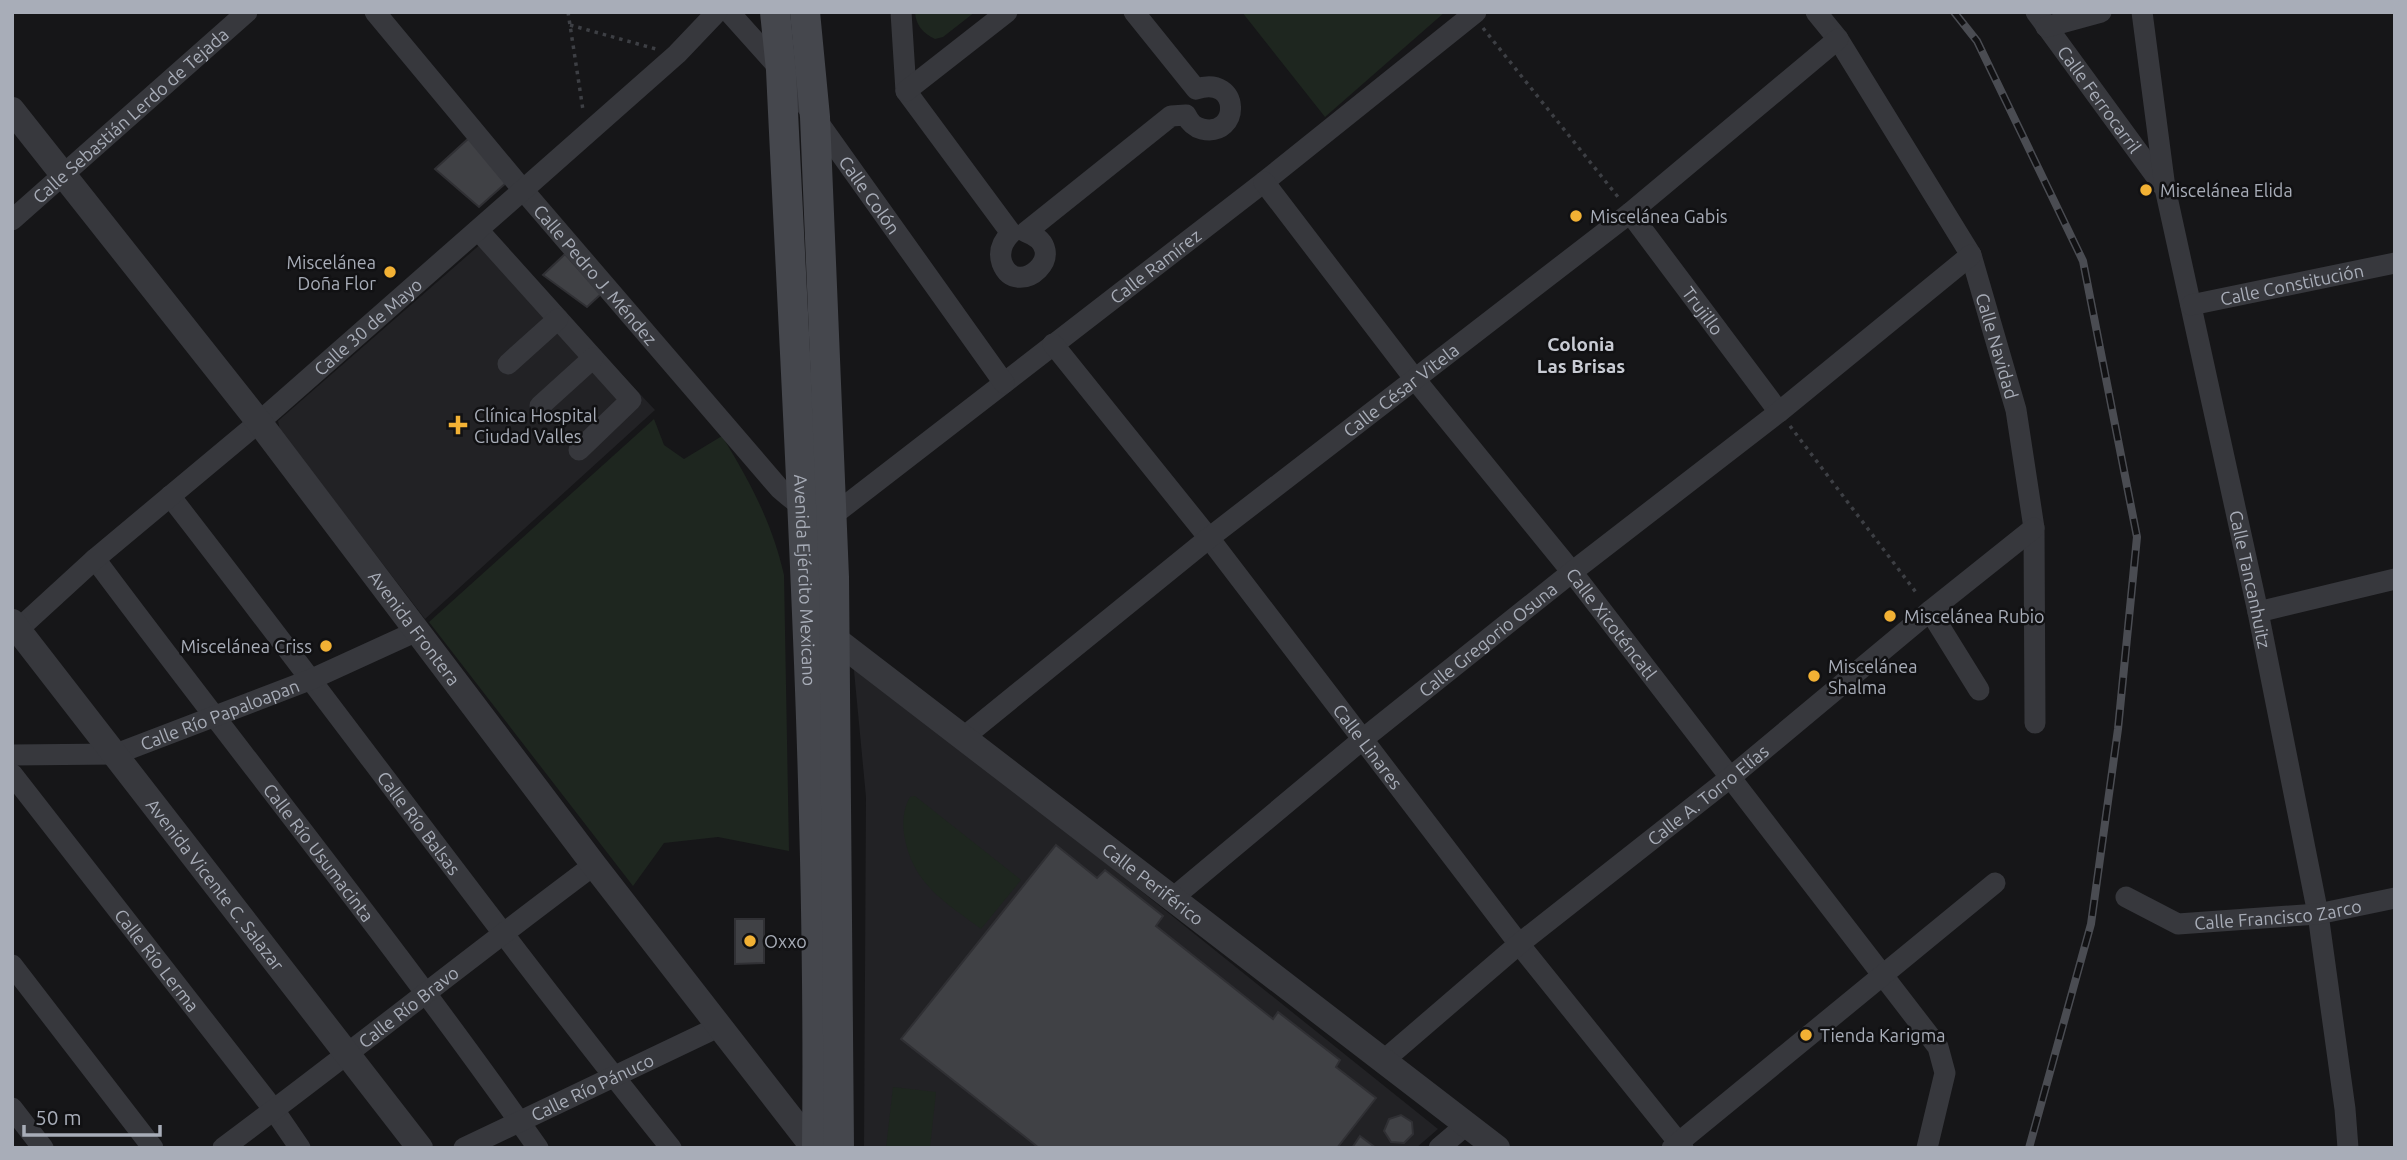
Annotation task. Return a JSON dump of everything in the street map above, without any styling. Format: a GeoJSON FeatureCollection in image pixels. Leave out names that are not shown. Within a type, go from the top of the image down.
{"type":"FeatureCollection","features":[{"type":"Feature","properties":{"kind":"main road","name":"Avenida Ejército Mexicano"},"geometry":{"type":"LineString","coordinates":[[775,12],[781,70],[808,622],[818,994],[815,1148]]}},
{"type":"Feature","properties":{"kind":"main road","name":"Avenida Ejército Mexicano"},"geometry":{"type":"LineString","coordinates":[[805,12],[815,117],[835,639],[839,1148]]}},
{"type":"Feature","properties":{"kind":"street","name":"Calle Sebastián Lerdo de Tejada"},"geometry":{"type":"LineString","coordinates":[[12,220],[247,12]]}},
{"type":"Feature","properties":{"kind":"street","name":"Calle Pedro J. Méndez"},"geometry":{"type":"LineString","coordinates":[[375,12],[523,190],[764,471],[801,508]]}},
{"type":"Feature","properties":{"kind":"street","name":"Calle 30 de Mayo"},"geometry":{"type":"LineString","coordinates":[[14,629],[259,422],[478,230],[677,54],[717,12]]}},
{"type":"Feature","properties":{"kind":"street","name":"Calle Colón"},"geometry":{"type":"LineString","coordinates":[[729,12],[781,70],[1004,383]]}},
{"type":"Feature","properties":{"kind":"street"},"geometry":{"type":"LineString","coordinates":[[901,12],[906,91],[1012,233],[1002,243],[1000,258],[1004,268],[1020,277],[1038,271],[1044,263],[1045,252],[1041,241],[1026,232],[1171,116],[1186,115],[1196,127],[1211,131],[1221,127],[1231,112],[1226,94],[1218,88],[1207,85],[1196,89],[1134,12]]}},
{"type":"Feature","properties":{"kind":"street"},"geometry":{"type":"LineString","coordinates":[[906,91],[1006,12]]}},
{"type":"Feature","properties":{"kind":"street","name":"Calle Navidad"},"geometry":{"type":"LineString","coordinates":[[1816,12],[1838,39],[1971,255],[2016,410],[2034,528],[2035,723]]}},
{"type":"Feature","properties":{"kind":"street"},"geometry":{"type":"LineString","coordinates":[[2041,20],[2101,12]]}},
{"type":"Feature","properties":{"kind":"street","name":"Calle Tancanhuitz"},"geometry":{"type":"LineString","coordinates":[[2142,12],[2165,188],[2258,612],[2318,914],[2348,1148]]}},
{"type":"Feature","properties":{"kind":"street","name":"Calle Ramírez"},"geometry":{"type":"LineString","coordinates":[[831,516],[1264,181],[1474,13]]}},
{"type":"Feature","properties":{"kind":"street","name":"Calle Ferrocarril"},"geometry":{"type":"LineString","coordinates":[[2041,20],[2165,188]]}},
{"type":"Feature","properties":{"kind":"street","name":"Calle César Vitela"},"geometry":{"type":"LineString","coordinates":[[964,737],[1209,538],[1414,377],[1630,213],[1838,39]]}},
{"type":"Feature","properties":{"kind":"street","name":"Avenida Frontera"},"geometry":{"type":"LineString","coordinates":[[12,110],[259,422],[718,1027],[815,1148]]}},
{"type":"Feature","properties":{"kind":"street","name":"Calle Xicoténcatl"},"geometry":{"type":"LineString","coordinates":[[1264,181],[1414,377],[1572,572],[1938,1047],[1945,1073],[1927,1148]]}},
{"type":"Feature","properties":{"kind":"street","name":"Trujillo"},"geometry":{"type":"LineString","coordinates":[[1630,213],[1779,412]]}},
{"type":"Feature","properties":{"kind":"street"},"geometry":{"type":"LineString","coordinates":[[478,230],[631,400],[579,450]]}},
{"type":"Feature","properties":{"kind":"street","name":"Calle Gregorio Osuna"},"geometry":{"type":"LineString","coordinates":[[1174,897],[1363,739],[1572,572],[1779,412],[1971,255]]}},
{"type":"Feature","properties":{"kind":"street","name":"Calle Constitución"},"geometry":{"type":"LineString","coordinates":[[2191,305],[2395,263]]}},
{"type":"Feature","properties":{"kind":"street"},"geometry":{"type":"LineString","coordinates":[[508,365],[558,319]]}},
{"type":"Feature","properties":{"kind":"street","name":"Calle Linares"},"geometry":{"type":"LineString","coordinates":[[1053,344],[1209,538],[1519,944],[1678,1146]]}},
{"type":"Feature","properties":{"kind":"street"},"geometry":{"type":"LineString","coordinates":[[540,406],[593,358]]}},
{"type":"Feature","properties":{"kind":"street","name":"Calle Río Balsas"},"geometry":{"type":"LineString","coordinates":[[170,496],[312,679],[502,933],[671,1148]]}},
{"type":"Feature","properties":{"kind":"street"},"geometry":{"type":"LineString","coordinates":[[801,508],[831,516]]}},
{"type":"Feature","properties":{"kind":"street","name":"Calle A. Torro Elías"},"geometry":{"type":"LineString","coordinates":[[1383,1061],[1519,944],[1731,777],[2034,528]]}},
{"type":"Feature","properties":{"kind":"street","name":"Calle Río Usumacinta"},"geometry":{"type":"LineString","coordinates":[[95,559],[427,994],[538,1148]]}},
{"type":"Feature","properties":{"kind":"street"},"geometry":{"type":"LineString","coordinates":[[2258,612],[2395,579]]}},
{"type":"Feature","properties":{"kind":"street"},"geometry":{"type":"LineString","coordinates":[[1930,611],[1979,690]]}},
{"type":"Feature","properties":{"kind":"street","name":"Calle Periférico"},"geometry":{"type":"LineString","coordinates":[[808,622],[835,639],[1174,897],[1497,1148]]}},
{"type":"Feature","properties":{"kind":"street","name":"Avenida Vicente C. Salazar"},"geometry":{"type":"LineString","coordinates":[[14,629],[116,754],[420,1148]]}},
{"type":"Feature","properties":{"kind":"street","name":"Calle Río Papaloapan"},"geometry":{"type":"LineString","coordinates":[[12,755],[116,754],[312,679],[417,631]]}},
{"type":"Feature","properties":{"kind":"street","name":"Calle Río Lerma"},"geometry":{"type":"LineString","coordinates":[[12,774],[274,1110],[300,1148]]}},
{"type":"Feature","properties":{"kind":"street","name":"Calle Río Bravo"},"geometry":{"type":"LineString","coordinates":[[223,1148],[594,865]]}},
{"type":"Feature","properties":{"kind":"street"},"geometry":{"type":"LineString","coordinates":[[1678,1146],[1995,883]]}},
{"type":"Feature","properties":{"kind":"street","name":"Calle Francisco Zarco"},"geometry":{"type":"LineString","coordinates":[[2126,897],[2178,924],[2318,914],[2395,898]]}},
{"type":"Feature","properties":{"kind":"street"},"geometry":{"type":"LineString","coordinates":[[12,965],[153,1148]]}},
{"type":"Feature","properties":{"kind":"street","name":"Calle Río Pánuco"},"geometry":{"type":"LineString","coordinates":[[464,1148],[718,1027]]}},
{"type":"Feature","properties":{"kind":"street"},"geometry":{"type":"LineString","coordinates":[[12,1108],[43,1148]]}},
{"type":"Feature","properties":{"kind":"street"},"geometry":{"type":"LineString","coordinates":[[1439,1148],[1466,1125]]}},
{"type":"Feature","properties":{"kind":"path"},"geometry":{"type":"LineString","coordinates":[[568,12],[587,134]]}},
{"type":"Feature","properties":{"kind":"path"},"geometry":{"type":"LineString","coordinates":[[1474,13],[1630,213]]}},
{"type":"Feature","properties":{"kind":"path"},"geometry":{"type":"LineString","coordinates":[[570,26],[677,54]]}},
{"type":"Feature","properties":{"kind":"path"},"geometry":{"type":"LineString","coordinates":[[1779,412],[1930,611]]}},
{"type":"Feature","properties":{"kind":"shaded area"},"geometry":{"type":"Polygon","coordinates":[[[915,12],[975,12],[943,37],[935,39],[921,28],[915,12]]]}},
{"type":"Feature","properties":{"kind":"shaded area"},"geometry":{"type":"Polygon","coordinates":[[[1242,12],[1445,12],[1325,117],[1242,12]]]}},
{"type":"Feature","properties":{"kind":"shaded area","name":"Clínica Hospital Ciudad Valles"},"geometry":{"type":"Polygon","coordinates":[[[491,235],[655,410],[425,619],[280,430],[278,421],[491,235]]]}},
{"type":"Feature","properties":{"kind":"shaded area"},"geometry":{"type":"Polygon","coordinates":[[[654,419],[664,445],[684,459],[722,436],[759,503],[779,556],[784,575],[789,851],[718,837],[664,843],[633,886],[429,622],[654,419]]]}},
{"type":"Feature","properties":{"kind":"shaded area"},"geometry":{"type":"Polygon","coordinates":[[[853,660],[1438,1129],[1416,1148],[864,1148],[866,797],[853,660]]]}},
{"type":"Feature","properties":{"kind":"shaded area"},"geometry":{"type":"Polygon","coordinates":[[[915,796],[1021,880],[981,929],[942,900],[914,866],[903,825],[908,801],[915,796]]]}},
{"type":"Feature","properties":{"kind":"shaded area"},"geometry":{"type":"Polygon","coordinates":[[[893,1087],[936,1092],[930,1148],[886,1148],[893,1087]]]}},
{"type":"Feature","properties":{"kind":"building"},"geometry":{"type":"Polygon","coordinates":[[[469,138],[507,182],[479,207],[435,169],[469,138]]]}},
{"type":"Feature","properties":{"kind":"building"},"geometry":{"type":"Polygon","coordinates":[[[565,254],[601,294],[587,307],[543,275],[565,254]]]}},
{"type":"Feature","properties":{"kind":"building"},"geometry":{"type":"Polygon","coordinates":[[[1056,845],[1097,878],[1105,870],[1163,916],[1156,926],[1273,1019],[1278,1012],[1340,1060],[1336,1067],[1376,1098],[1337,1148],[1039,1148],[901,1039],[1056,845]]]}},
{"type":"Feature","properties":{"kind":"building","name":"Oxxo"},"geometry":{"type":"Polygon","coordinates":[[[735,919],[764,919],[764,963],[735,964],[735,919]]]}},
{"type":"Feature","properties":{"kind":"building"},"geometry":{"type":"Polygon","coordinates":[[[1401,1115],[1412,1122],[1413,1134],[1404,1143],[1391,1142],[1384,1131],[1389,1119],[1401,1115]]]}},
{"type":"Feature","properties":{"kind":"building"},"geometry":{"type":"Polygon","coordinates":[[[1360,1136],[1376,1148],[1352,1148],[1360,1136]]]}},
{"type":"Feature","properties":{"kind":"railway"},"geometry":{"type":"LineString","coordinates":[[1954,12],[1977,41],[2083,261],[2137,537],[2118,729],[2091,924],[2029,1148]]}},
{"type":"Feature","properties":{"kind":"place","name":"Miscelánea Elida"},"geometry":{"type":"Point","coordinates":[2146,190]}},
{"type":"Feature","properties":{"kind":"place","name":"Miscelánea Gabis"},"geometry":{"type":"Point","coordinates":[1576,216]}},
{"type":"Feature","properties":{"kind":"place","name":"Miscelánea Doña Flor"},"geometry":{"type":"Point","coordinates":[390,272]}},
{"type":"Feature","properties":{"kind":"place","name":"Clínica Hospital Ciudad Valles"},"geometry":{"type":"Point","coordinates":[458,425]}},
{"type":"Feature","properties":{"kind":"place","name":"Miscelánea Rubio"},"geometry":{"type":"Point","coordinates":[1890,616]}},
{"type":"Feature","properties":{"kind":"place","name":"Miscelánea Criss"},"geometry":{"type":"Point","coordinates":[326,646]}},
{"type":"Feature","properties":{"kind":"place","name":"Miscelánea Shalma"},"geometry":{"type":"Point","coordinates":[1814,676]}},
{"type":"Feature","properties":{"kind":"place","name":"Oxxo"},"geometry":{"type":"Point","coordinates":[750,941]}},
{"type":"Feature","properties":{"kind":"place","name":"Tienda Karigma"},"geometry":{"type":"Point","coordinates":[1806,1035]}},
{"type":"Feature","properties":{"kind":"district","name":"Colonia Las Brisas"},"geometry":{"type":"Point","coordinates":[1581,355]}}]}
